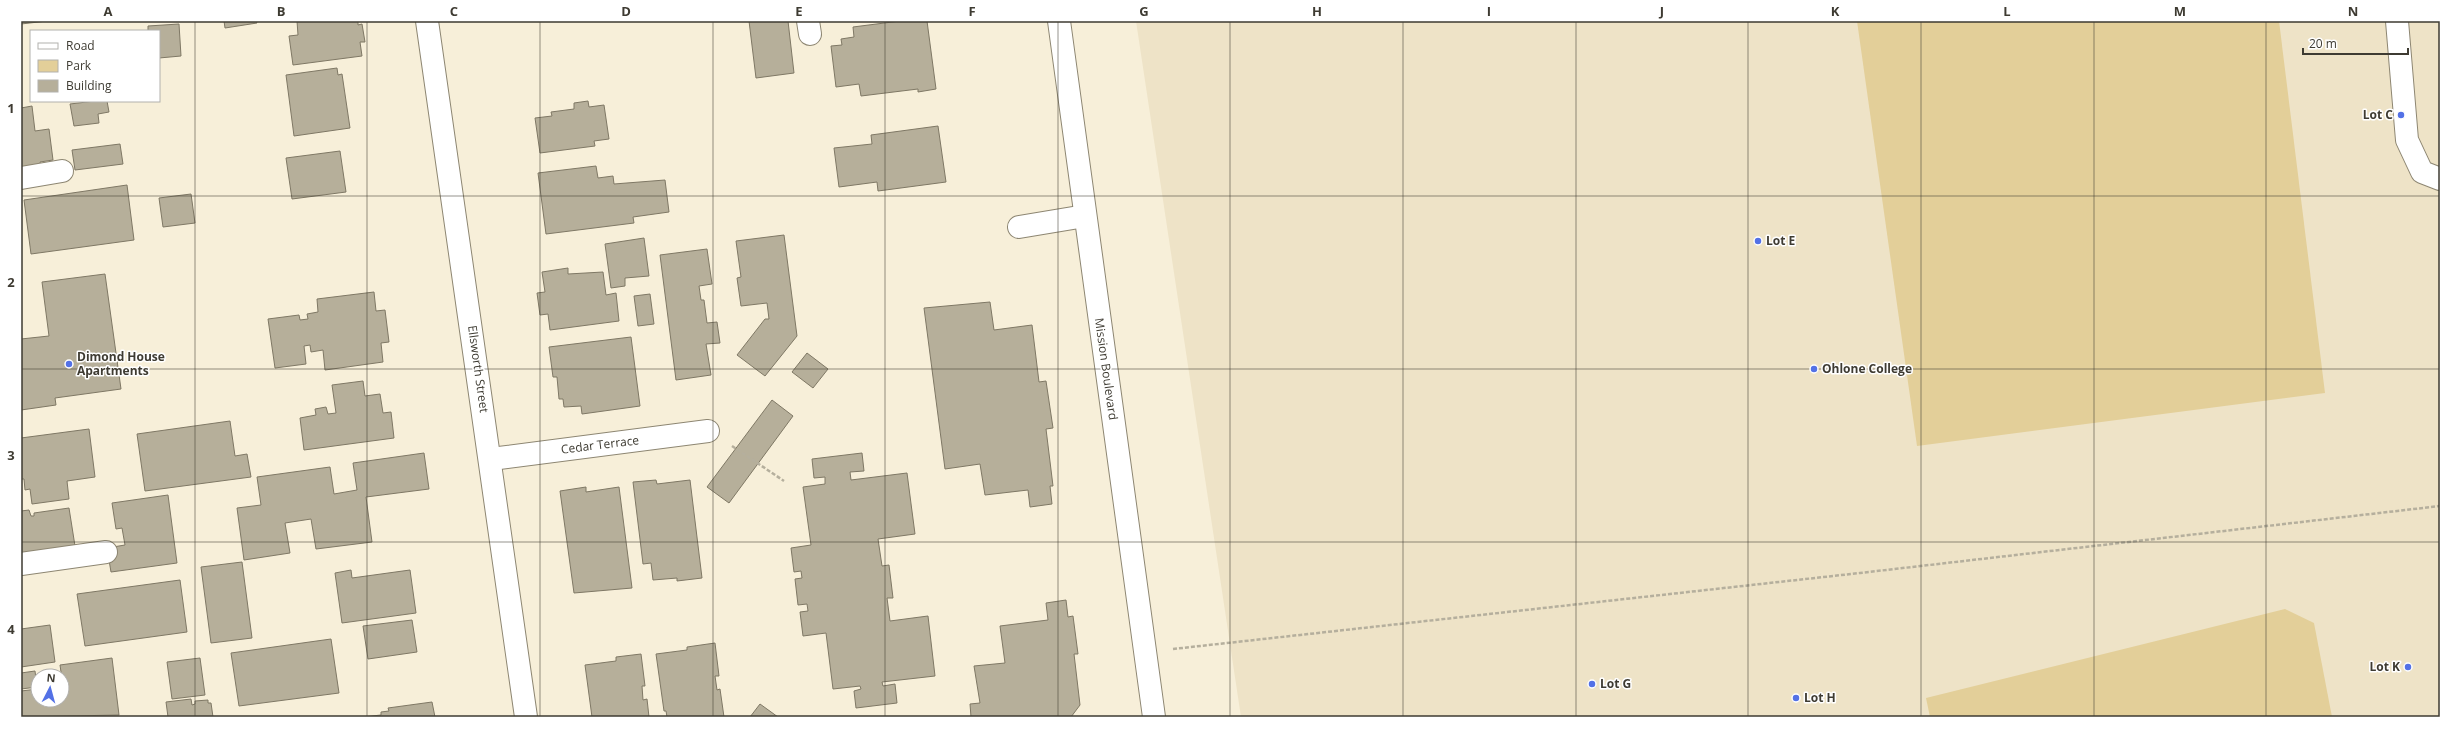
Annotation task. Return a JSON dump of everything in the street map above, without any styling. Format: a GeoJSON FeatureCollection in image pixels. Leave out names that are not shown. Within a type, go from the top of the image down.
{"type":"FeatureCollection","features":[{"type":"Feature","properties":{"kind":"street","name":"Ellsworth Street"},"geometry":{"type":"LineString","coordinates":[[427,21],[491,459],[526,717]]}},
{"type":"Feature","properties":{"kind":"street","name":"Mission Boulevard"},"geometry":{"type":"LineString","coordinates":[[1058,21],[1154,717]]}},
{"type":"Feature","properties":{"kind":"street"},"geometry":{"type":"LineString","coordinates":[[2397,21],[2407,140],[2422,172],[2440,180]]}},
{"type":"Feature","properties":{"kind":"street"},"geometry":{"type":"LineString","coordinates":[[21,178],[62,171]]}},
{"type":"Feature","properties":{"kind":"street"},"geometry":{"type":"LineString","coordinates":[[1019,227],[1085,216]]}},
{"type":"Feature","properties":{"kind":"street","name":"Cedar Terrace"},"geometry":{"type":"LineString","coordinates":[[491,459],[708,431]]}},
{"type":"Feature","properties":{"kind":"street"},"geometry":{"type":"LineString","coordinates":[[21,564],[106,552]]}},
{"type":"Feature","properties":{"kind":"path"},"geometry":{"type":"LineString","coordinates":[[708,431],[784,481]]}},
{"type":"Feature","properties":{"kind":"path"},"geometry":{"type":"LineString","coordinates":[[1145,652],[1852,574],[2440,506]]}},
{"type":"Feature","properties":{"kind":"shaded area","name":"Ohlone College"},"geometry":{"type":"Polygon","coordinates":[[[1136,21],[2440,21],[2440,717],[1241,717],[1136,21]]]}},
{"type":"Feature","properties":{"kind":"green space"},"geometry":{"type":"Polygon","coordinates":[[[1857,21],[2279,21],[2325,393],[1917,446],[1857,21]]]}},
{"type":"Feature","properties":{"kind":"green space"},"geometry":{"type":"Polygon","coordinates":[[[2285,609],[2314,623],[2332,717],[1930,717],[1926,698],[2285,609]]]}},
{"type":"Feature","properties":{"kind":"building"},"geometry":{"type":"Polygon","coordinates":[[[21,21],[47,21],[21,24],[21,21]]]}},
{"type":"Feature","properties":{"kind":"building"},"geometry":{"type":"Polygon","coordinates":[[[224,21],[256,21],[257,23],[225,28],[224,21]]]}},
{"type":"Feature","properties":{"kind":"building"},"geometry":{"type":"Polygon","coordinates":[[[297,21],[358,21],[358,25],[362,24],[365,42],[360,42],[362,56],[293,65],[289,36],[298,35],[297,21]]]}},
{"type":"Feature","properties":{"kind":"building"},"geometry":{"type":"Polygon","coordinates":[[[749,21],[788,21],[794,73],[756,78],[749,21]]]}},
{"type":"Feature","properties":{"kind":"building"},"geometry":{"type":"Polygon","coordinates":[[[900,21],[927,21],[936,89],[918,92],[918,89],[861,96],[859,84],[836,87],[831,46],[842,45],[841,39],[854,37],[853,27],[900,21]]]}},
{"type":"Feature","properties":{"kind":"building"},"geometry":{"type":"Polygon","coordinates":[[[179,24],[181,56],[160,58],[160,30],[148,30],[148,26],[179,24]]]}},
{"type":"Feature","properties":{"kind":"building"},"geometry":{"type":"Polygon","coordinates":[[[337,68],[338,75],[342,74],[350,128],[294,136],[286,75],[337,68]]]}},
{"type":"Feature","properties":{"kind":"building"},"geometry":{"type":"Polygon","coordinates":[[[588,101],[589,107],[604,105],[609,139],[594,141],[595,146],[540,153],[535,118],[552,116],[551,112],[574,109],[574,103],[588,101]]]}},
{"type":"Feature","properties":{"kind":"building"},"geometry":{"type":"Polygon","coordinates":[[[107,102],[109,112],[98,114],[99,123],[74,126],[70,104],[107,102]]]}},
{"type":"Feature","properties":{"kind":"building"},"geometry":{"type":"Polygon","coordinates":[[[32,106],[35,131],[49,129],[53,160],[40,162],[41,167],[21,169],[21,108],[32,106]]]}},
{"type":"Feature","properties":{"kind":"building"},"geometry":{"type":"Polygon","coordinates":[[[938,126],[946,182],[878,191],[877,182],[839,187],[834,148],[872,144],[871,135],[938,126]]]}},
{"type":"Feature","properties":{"kind":"building"},"geometry":{"type":"Polygon","coordinates":[[[120,144],[123,164],[75,170],[72,150],[120,144]]]}},
{"type":"Feature","properties":{"kind":"building"},"geometry":{"type":"Polygon","coordinates":[[[340,151],[346,192],[292,199],[286,158],[340,151]]]}},
{"type":"Feature","properties":{"kind":"building"},"geometry":{"type":"Polygon","coordinates":[[[596,166],[598,178],[613,176],[614,184],[665,180],[669,212],[633,217],[634,223],[546,234],[538,173],[596,166]]]}},
{"type":"Feature","properties":{"kind":"building"},"geometry":{"type":"Polygon","coordinates":[[[127,185],[134,240],[31,254],[24,200],[127,185]]]}},
{"type":"Feature","properties":{"kind":"building"},"geometry":{"type":"Polygon","coordinates":[[[191,194],[195,223],[163,227],[159,198],[191,194]]]}},
{"type":"Feature","properties":{"kind":"building"},"geometry":{"type":"Polygon","coordinates":[[[784,235],[797,336],[765,376],[737,355],[765,319],[769,319],[767,303],[741,306],[737,278],[741,277],[736,241],[784,235]]]}},
{"type":"Feature","properties":{"kind":"building"},"geometry":{"type":"Polygon","coordinates":[[[644,238],[649,276],[625,278],[625,286],[611,288],[605,244],[644,238]]]}},
{"type":"Feature","properties":{"kind":"building"},"geometry":{"type":"Polygon","coordinates":[[[707,249],[712,284],[699,286],[701,300],[704,300],[707,323],[717,322],[720,343],[706,344],[711,375],[676,380],[660,255],[707,249]]]}},
{"type":"Feature","properties":{"kind":"building"},"geometry":{"type":"Polygon","coordinates":[[[568,268],[568,274],[603,272],[606,295],[616,293],[619,321],[550,330],[548,314],[540,315],[537,293],[545,292],[542,272],[568,268]]]}},
{"type":"Feature","properties":{"kind":"building","name":"Dimond House Apartments"},"geometry":{"type":"Polygon","coordinates":[[[105,274],[121,389],[55,398],[56,405],[21,410],[21,339],[49,336],[42,282],[105,274]]]}},
{"type":"Feature","properties":{"kind":"building"},"geometry":{"type":"Polygon","coordinates":[[[374,292],[376,311],[385,310],[389,342],[381,343],[383,362],[325,370],[323,350],[311,352],[310,345],[304,346],[306,364],[275,368],[268,319],[299,315],[300,320],[308,319],[307,314],[318,312],[317,299],[374,292]]]}},
{"type":"Feature","properties":{"kind":"building"},"geometry":{"type":"Polygon","coordinates":[[[650,294],[654,324],[638,326],[634,296],[650,294]]]}},
{"type":"Feature","properties":{"kind":"building"},"geometry":{"type":"Polygon","coordinates":[[[990,302],[994,330],[1032,325],[1039,382],[1046,381],[1053,428],[1046,429],[1053,486],[1050,486],[1052,504],[1030,507],[1028,490],[985,495],[980,464],[945,469],[924,308],[990,302]]]}},
{"type":"Feature","properties":{"kind":"building"},"geometry":{"type":"Polygon","coordinates":[[[631,337],[640,406],[582,414],[581,406],[564,407],[563,399],[559,399],[557,377],[553,377],[549,347],[631,337]]]}},
{"type":"Feature","properties":{"kind":"building"},"geometry":{"type":"Polygon","coordinates":[[[807,353],[828,369],[813,388],[792,372],[807,353]]]}},
{"type":"Feature","properties":{"kind":"building"},"geometry":{"type":"Polygon","coordinates":[[[363,381],[365,396],[380,394],[383,413],[391,412],[394,438],[304,450],[300,418],[316,415],[315,409],[326,407],[328,414],[336,413],[332,385],[363,381]]]}},
{"type":"Feature","properties":{"kind":"building"},"geometry":{"type":"Polygon","coordinates":[[[772,400],[793,416],[729,503],[707,487],[772,400]]]}},
{"type":"Feature","properties":{"kind":"building"},"geometry":{"type":"Polygon","coordinates":[[[230,421],[235,456],[247,454],[251,477],[145,491],[137,434],[230,421]]]}},
{"type":"Feature","properties":{"kind":"building"},"geometry":{"type":"Polygon","coordinates":[[[89,429],[95,477],[67,481],[69,499],[32,504],[30,489],[25,490],[24,479],[21,479],[21,438],[89,429]]]}},
{"type":"Feature","properties":{"kind":"building"},"geometry":{"type":"Polygon","coordinates":[[[424,453],[429,489],[366,497],[372,542],[316,549],[311,519],[285,523],[290,553],[244,560],[237,508],[261,505],[257,477],[330,467],[334,494],[357,490],[353,463],[424,453]]]}},
{"type":"Feature","properties":{"kind":"building"},"geometry":{"type":"Polygon","coordinates":[[[862,453],[864,471],[850,472],[851,480],[907,473],[915,534],[878,539],[882,566],[889,565],[893,598],[887,598],[890,621],[928,616],[935,676],[882,682],[883,686],[895,684],[897,703],[856,708],[854,691],[861,689],[860,686],[833,689],[826,633],[803,636],[800,612],[808,611],[807,604],[798,605],[795,579],[802,578],[801,571],[794,572],[791,548],[811,545],[803,487],[825,484],[825,477],[814,478],[812,459],[862,453]]]}},
{"type":"Feature","properties":{"kind":"building"},"geometry":{"type":"Polygon","coordinates":[[[656,480],[657,484],[690,480],[702,578],[677,581],[677,578],[653,580],[651,563],[643,564],[633,482],[656,480]]]}},
{"type":"Feature","properties":{"kind":"building"},"geometry":{"type":"Polygon","coordinates":[[[586,487],[586,492],[619,487],[632,588],[574,593],[560,491],[586,487]]]}},
{"type":"Feature","properties":{"kind":"building"},"geometry":{"type":"Polygon","coordinates":[[[168,495],[177,563],[111,572],[107,548],[125,545],[122,528],[116,529],[112,503],[168,495]]]}},
{"type":"Feature","properties":{"kind":"building"},"geometry":{"type":"Polygon","coordinates":[[[69,508],[75,546],[21,553],[21,511],[29,510],[31,516],[34,516],[34,513],[69,508]]]}},
{"type":"Feature","properties":{"kind":"building"},"geometry":{"type":"Polygon","coordinates":[[[242,562],[252,638],[211,643],[201,567],[242,562]]]}},
{"type":"Feature","properties":{"kind":"building"},"geometry":{"type":"Polygon","coordinates":[[[351,570],[352,578],[410,570],[416,613],[342,623],[335,573],[351,570]]]}},
{"type":"Feature","properties":{"kind":"building"},"geometry":{"type":"Polygon","coordinates":[[[180,580],[187,632],[85,646],[77,594],[180,580]]]}},
{"type":"Feature","properties":{"kind":"building"},"geometry":{"type":"Polygon","coordinates":[[[1066,600],[1068,617],[1073,616],[1078,654],[1074,654],[1080,705],[1071,717],[971,717],[970,704],[980,703],[974,666],[1005,663],[1000,626],[1048,620],[1046,603],[1066,600]]]}},
{"type":"Feature","properties":{"kind":"building"},"geometry":{"type":"Polygon","coordinates":[[[412,620],[417,652],[368,659],[363,626],[412,620]]]}},
{"type":"Feature","properties":{"kind":"building"},"geometry":{"type":"Polygon","coordinates":[[[50,625],[55,662],[21,667],[21,629],[50,625]]]}},
{"type":"Feature","properties":{"kind":"building"},"geometry":{"type":"Polygon","coordinates":[[[331,639],[339,693],[239,706],[231,653],[331,639]]]}},
{"type":"Feature","properties":{"kind":"building"},"geometry":{"type":"Polygon","coordinates":[[[715,643],[719,676],[715,676],[717,690],[720,689],[724,717],[667,717],[666,711],[664,711],[656,654],[687,650],[687,647],[715,643]]]}},
{"type":"Feature","properties":{"kind":"building"},"geometry":{"type":"Polygon","coordinates":[[[641,654],[645,686],[642,686],[643,700],[647,699],[649,717],[592,717],[585,665],[616,661],[616,657],[641,654]]]}},
{"type":"Feature","properties":{"kind":"building"},"geometry":{"type":"Polygon","coordinates":[[[112,658],[119,715],[21,717],[21,691],[30,690],[30,708],[70,708],[70,668],[60,668],[60,665],[112,658]]]}},
{"type":"Feature","properties":{"kind":"building"},"geometry":{"type":"Polygon","coordinates":[[[200,658],[205,695],[172,699],[167,662],[200,658]]]}},
{"type":"Feature","properties":{"kind":"building"},"geometry":{"type":"Polygon","coordinates":[[[30,672],[30,688],[21,689],[21,673],[30,672]]]}},
{"type":"Feature","properties":{"kind":"building"},"geometry":{"type":"Polygon","coordinates":[[[191,699],[192,705],[195,704],[195,701],[208,700],[208,703],[211,703],[213,717],[168,717],[166,702],[191,699]]]}},
{"type":"Feature","properties":{"kind":"building"},"geometry":{"type":"Polygon","coordinates":[[[432,702],[435,717],[363,717],[381,715],[381,712],[389,711],[388,708],[432,702]]]}},
{"type":"Feature","properties":{"kind":"building"},"geometry":{"type":"Polygon","coordinates":[[[760,704],[778,717],[750,717],[760,704]]]}},
{"type":"Feature","properties":{"kind":"place","name":"Lot C"},"geometry":{"type":"Point","coordinates":[2401,115]}},
{"type":"Feature","properties":{"kind":"place","name":"Lot E"},"geometry":{"type":"Point","coordinates":[1758,241]}},
{"type":"Feature","properties":{"kind":"place","name":"Dimond House Apartments"},"geometry":{"type":"Point","coordinates":[69,364]}},
{"type":"Feature","properties":{"kind":"place","name":"Ohlone College"},"geometry":{"type":"Point","coordinates":[1814,369]}},
{"type":"Feature","properties":{"kind":"place","name":"Lot K"},"geometry":{"type":"Point","coordinates":[2408,667]}},
{"type":"Feature","properties":{"kind":"place","name":"Lot G"},"geometry":{"type":"Point","coordinates":[1592,684]}},
{"type":"Feature","properties":{"kind":"place","name":"Lot H"},"geometry":{"type":"Point","coordinates":[1796,698]}}]}
